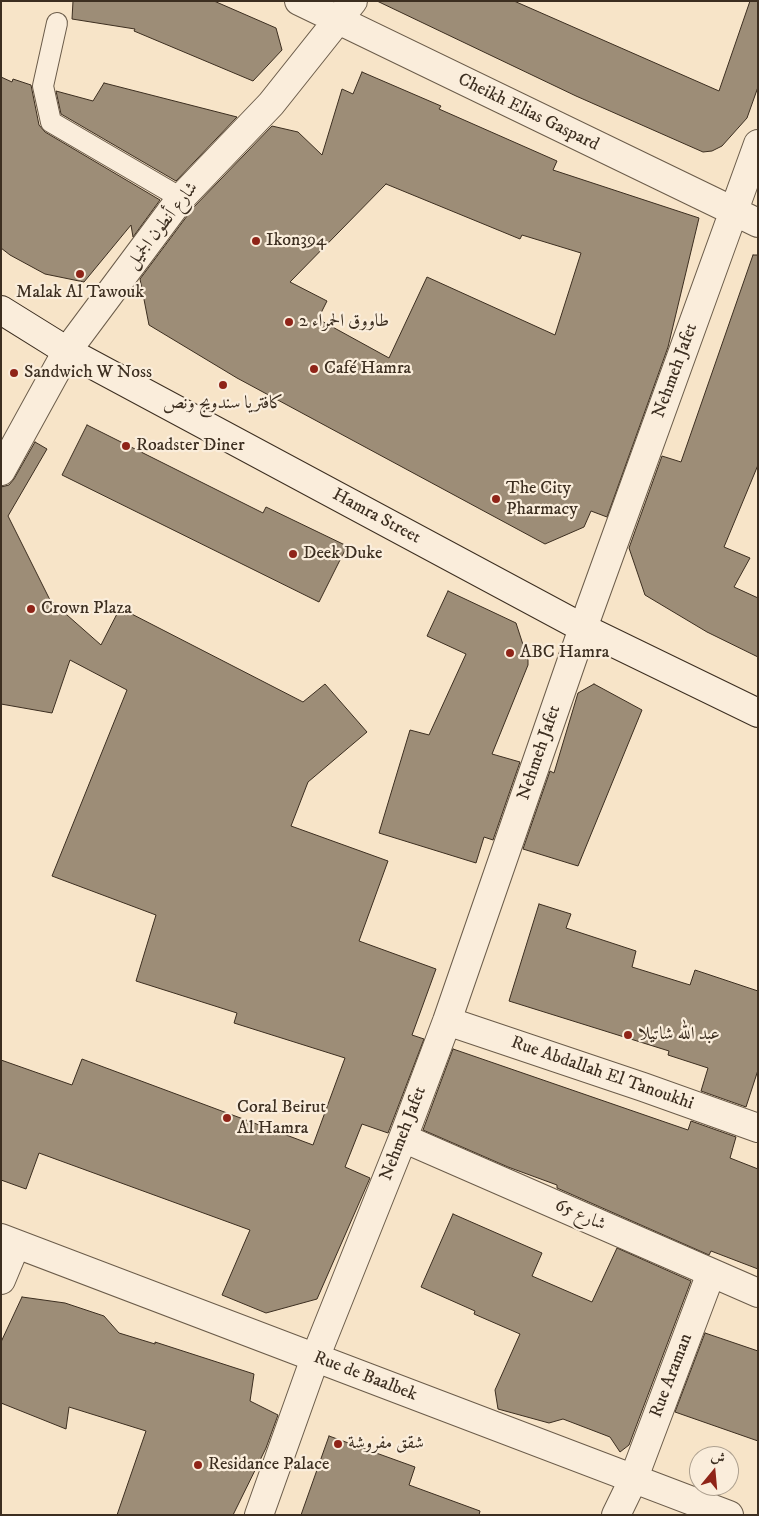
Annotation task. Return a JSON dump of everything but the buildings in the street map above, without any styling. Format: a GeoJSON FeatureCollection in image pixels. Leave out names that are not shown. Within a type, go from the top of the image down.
{"type":"FeatureCollection","features":[{"type":"Feature","properties":{"kind":"street","name":"Cheikh Elias Gaspard"},"geometry":{"type":"LineString","coordinates":[[299,1],[345,10],[733,212],[758,223]]}},
{"type":"Feature","properties":{"kind":"street","name":"شارع أنطون الجميل"},"geometry":{"type":"LineString","coordinates":[[1,471],[67,351],[181,198],[270,104],[345,10]]}},
{"type":"Feature","properties":{"kind":"street","name":"Nehmeh Jafet"},"geometry":{"type":"LineString","coordinates":[[259,1515],[315,1358],[403,1138],[447,1021],[583,628],[758,144]]}},
{"type":"Feature","properties":{"kind":"street","name":"Hamra Street"},"geometry":{"type":"LineString","coordinates":[[1,310],[67,351],[583,628],[758,712]]}},
{"type":"Feature","properties":{"kind":"street","name":"Rue Abdallah El Tanoukhi"},"geometry":{"type":"LineString","coordinates":[[447,1021],[758,1128]]}},
{"type":"Feature","properties":{"kind":"street","name":"شارع 65"},"geometry":{"type":"LineString","coordinates":[[403,1138],[758,1293]]}},
{"type":"Feature","properties":{"kind":"street","name":"Rue de Baalbek"},"geometry":{"type":"LineString","coordinates":[[9,1241],[728,1515]]}},
{"type":"Feature","properties":{"kind":"street"},"geometry":{"type":"LineString","coordinates":[[1,1280],[9,1241]]}},
{"type":"Feature","properties":{"kind":"street","name":"Rue Araman"},"geometry":{"type":"LineString","coordinates":[[616,1515],[633,1480],[711,1273]]}},
{"type":"Feature","properties":{"kind":"lane"},"geometry":{"type":"LineString","coordinates":[[57,23],[43,86],[51,122],[181,198]]}},
{"type":"Feature","properties":{"kind":"place","name":"Ikon394"},"geometry":{"type":"Point","coordinates":[256,241]}},
{"type":"Feature","properties":{"kind":"place","name":"Malak Al Tawouk"},"geometry":{"type":"Point","coordinates":[80,274]}},
{"type":"Feature","properties":{"kind":"place","name":"طاووق الحمراء 2"},"geometry":{"type":"Point","coordinates":[289,322]}},
{"type":"Feature","properties":{"kind":"place","name":"Café Hamra"},"geometry":{"type":"Point","coordinates":[314,369]}},
{"type":"Feature","properties":{"kind":"place","name":"Sandwich W Noss"},"geometry":{"type":"Point","coordinates":[14,373]}},
{"type":"Feature","properties":{"kind":"place","name":"كافتريا سندويج ونص"},"geometry":{"type":"Point","coordinates":[223,385]}},
{"type":"Feature","properties":{"kind":"place","name":"Roadster Diner"},"geometry":{"type":"Point","coordinates":[126,446]}},
{"type":"Feature","properties":{"kind":"place","name":"The City Pharmacy"},"geometry":{"type":"Point","coordinates":[496,499]}},
{"type":"Feature","properties":{"kind":"place","name":"Deek Duke"},"geometry":{"type":"Point","coordinates":[293,554]}},
{"type":"Feature","properties":{"kind":"place","name":"Crown Plaza"},"geometry":{"type":"Point","coordinates":[31,609]}},
{"type":"Feature","properties":{"kind":"place","name":"ABC Hamra"},"geometry":{"type":"Point","coordinates":[510,653]}},
{"type":"Feature","properties":{"kind":"place","name":"عبد الله شاتيلا"},"geometry":{"type":"Point","coordinates":[628,1035]}},
{"type":"Feature","properties":{"kind":"place","name":"Coral Beirut Al Hamra"},"geometry":{"type":"Point","coordinates":[227,1118]}},
{"type":"Feature","properties":{"kind":"place","name":"شقق مفروشة"},"geometry":{"type":"Point","coordinates":[338,1444]}},
{"type":"Feature","properties":{"kind":"place","name":"Residance Palace"},"geometry":{"type":"Point","coordinates":[198,1465]}}]}
